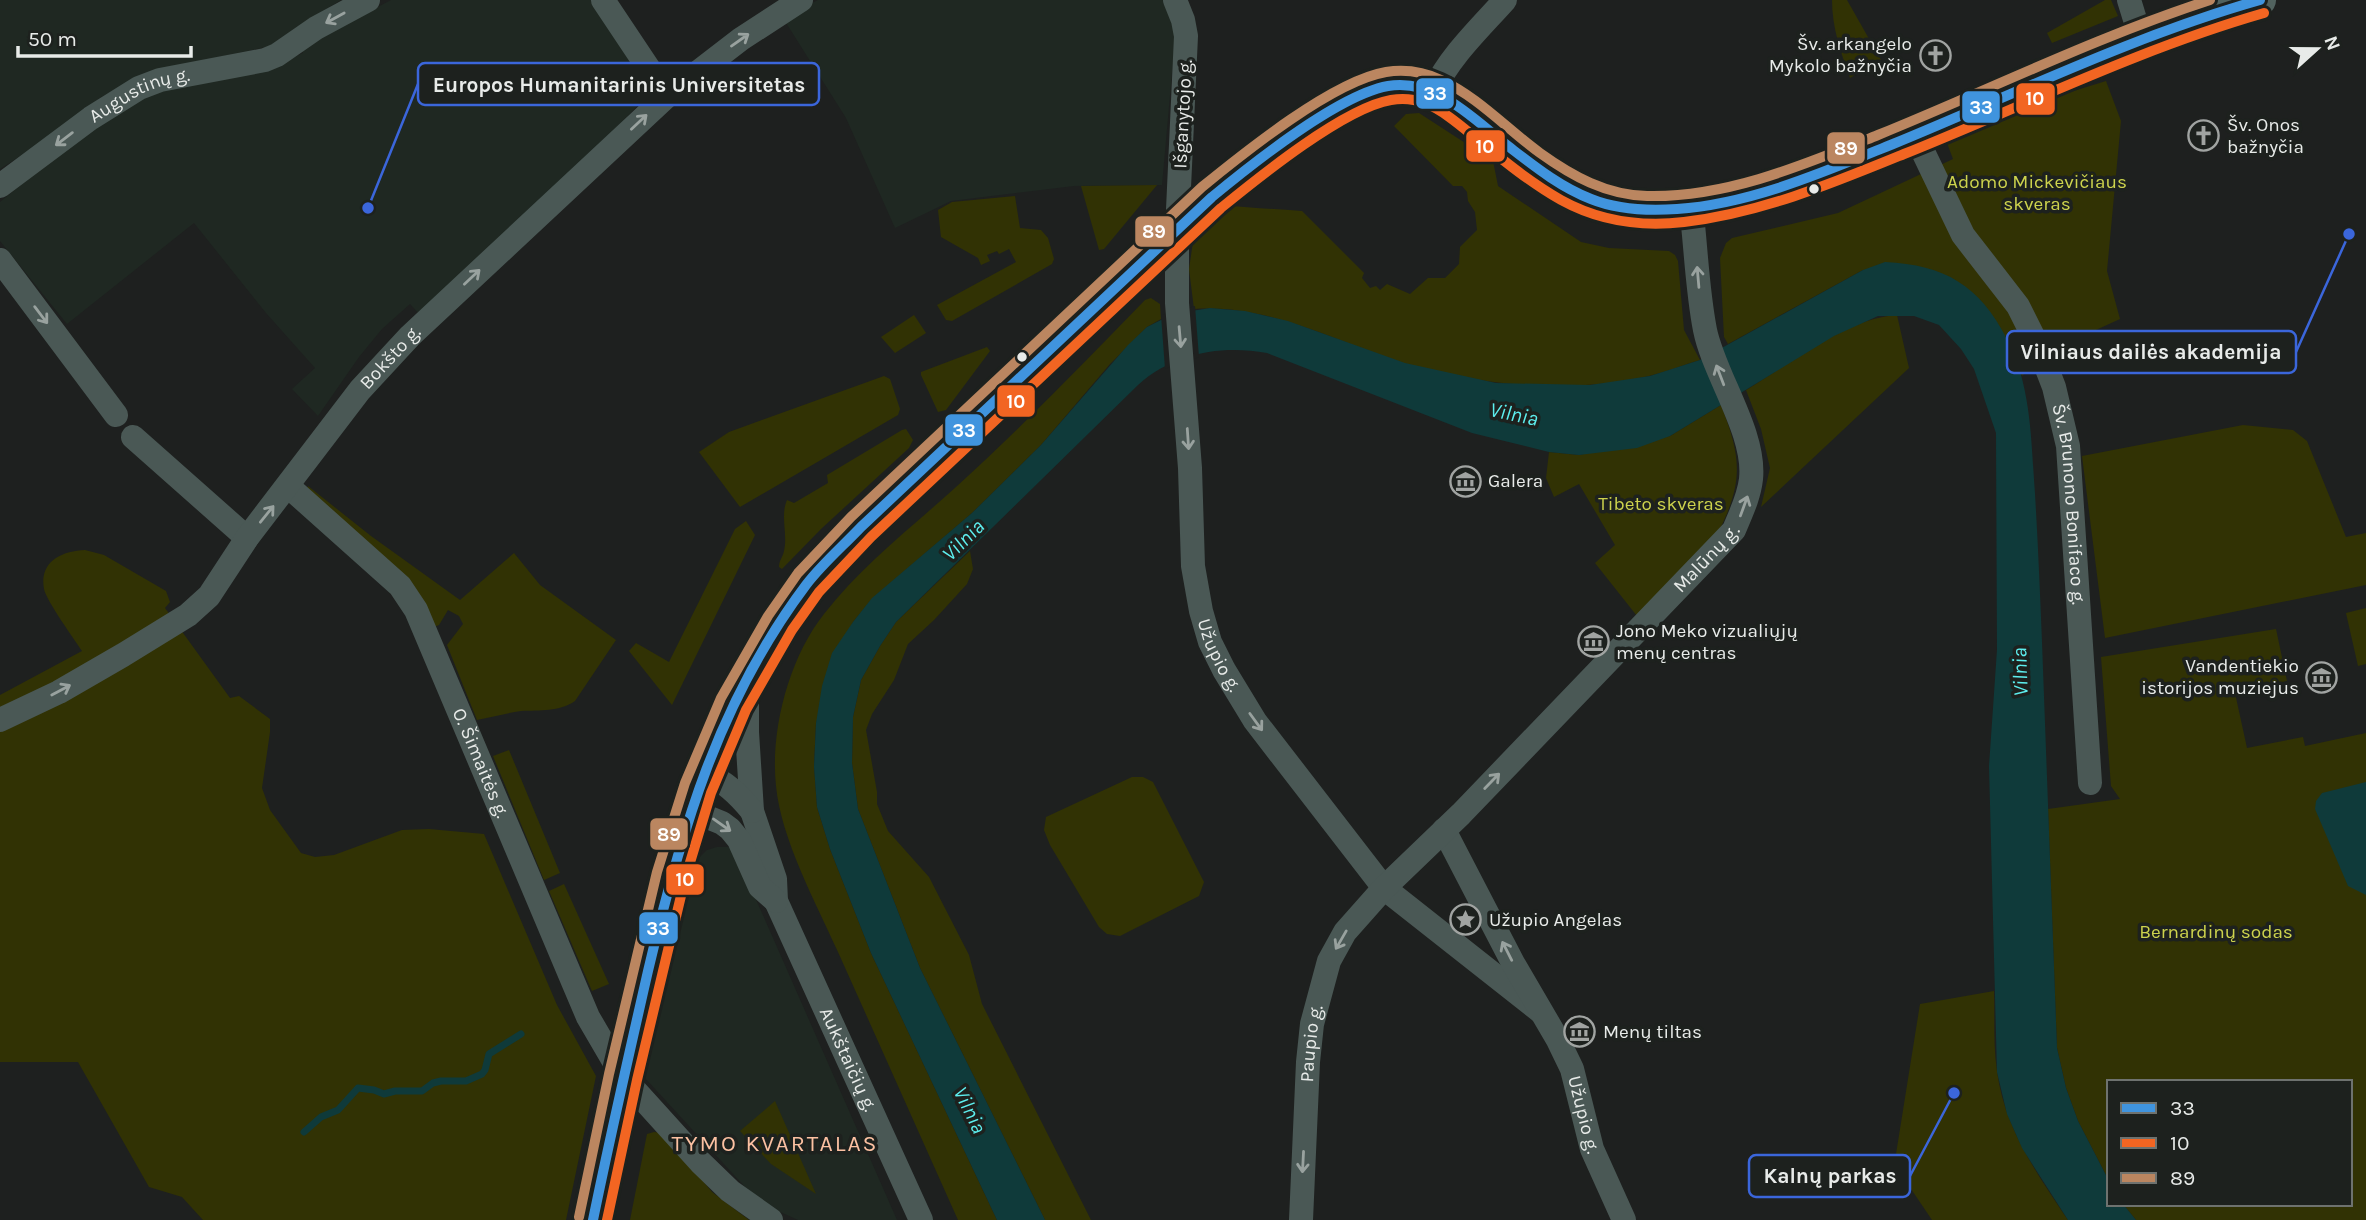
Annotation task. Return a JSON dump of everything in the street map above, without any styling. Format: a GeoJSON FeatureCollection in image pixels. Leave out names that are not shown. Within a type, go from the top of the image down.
{"type":"FeatureCollection","features":[{"type":"Feature","properties":{"kind":"main road"},"geometry":{"type":"LineString","coordinates":[[593,1220],[623,1077],[671,875],[690,810],[716,742],[747,680],[795,601],[839,548],[1239,174],[1298,132],[1345,104],[1387,86],[1418,86],[1434,90],[1467,112],[1541,170],[1591,199],[1613,206],[1649,210],[1692,206],[1786,185],[1915,135],[2141,39],[2260,0]]}},
{"type":"Feature","properties":{"kind":"street","name":"Augustinų g."},"geometry":{"type":"LineString","coordinates":[[0,186],[91,118],[139,88],[160,80],[265,60],[368,0]]}},
{"type":"Feature","properties":{"kind":"street"},"geometry":{"type":"LineString","coordinates":[[603,0],[667,96]]}},
{"type":"Feature","properties":{"kind":"street","name":"Bokšto g."},"geometry":{"type":"LineString","coordinates":[[0,720],[58,692],[188,615],[209,596],[247,538],[360,390],[400,346],[667,96],[741,39],[801,0]]}},
{"type":"Feature","properties":{"kind":"street","name":"Išganytojo g."},"geometry":{"type":"LineString","coordinates":[[1175,0],[1183,20],[1186,48],[1177,231]]}},
{"type":"Feature","properties":{"kind":"street"},"geometry":{"type":"LineString","coordinates":[[1434,90],[1452,61],[1505,0]]}},
{"type":"Feature","properties":{"kind":"street"},"geometry":{"type":"LineString","coordinates":[[2129,0],[2141,39]]}},
{"type":"Feature","properties":{"kind":"street","name":"Šv. Brunono Bonifaco g."},"geometry":{"type":"LineString","coordinates":[[1915,135],[1963,236],[2018,306],[2039,348],[2054,387],[2068,446],[2090,783]]}},
{"type":"Feature","properties":{"kind":"street","name":"Malūnų g."},"geometry":{"type":"LineString","coordinates":[[1444,830],[1734,530],[1747,499],[1751,477],[1750,460],[1744,435],[1709,344],[1698,286],[1692,206]]}},
{"type":"Feature","properties":{"kind":"street","name":"Užupio g."},"geometry":{"type":"LineString","coordinates":[[1177,231],[1177,303],[1193,566],[1210,642],[1255,721],[1384,888],[1540,1011]]}},
{"type":"Feature","properties":{"kind":"street"},"geometry":{"type":"LineString","coordinates":[[0,260],[116,415]]}},
{"type":"Feature","properties":{"kind":"street"},"geometry":{"type":"LineString","coordinates":[[133,437],[247,538]]}},
{"type":"Feature","properties":{"kind":"street","name":"O. Šimaitės g."},"geometry":{"type":"LineString","coordinates":[[288,486],[400,586],[416,610],[568,972],[588,1017],[623,1077],[730,1191],[771,1220]]}},
{"type":"Feature","properties":{"kind":"street","name":"Aukštaičių g."},"geometry":{"type":"LineString","coordinates":[[747,680],[752,811],[775,879],[776,901],[921,1220]]}},
{"type":"Feature","properties":{"kind":"street","name":"Aukštaičių g."},"geometry":{"type":"LineString","coordinates":[[704,772],[735,790],[752,811]]}},
{"type":"Feature","properties":{"kind":"street","name":"Aukštaičių g."},"geometry":{"type":"LineString","coordinates":[[690,810],[722,822],[730,829],[739,840],[761,887],[776,901]]}},
{"type":"Feature","properties":{"kind":"street"},"geometry":{"type":"LineString","coordinates":[[1384,888],[1444,830]]}},
{"type":"Feature","properties":{"kind":"street","name":"Užupio g."},"geometry":{"type":"LineString","coordinates":[[1444,830],[1572,1069],[1592,1149],[1624,1220]]}},
{"type":"Feature","properties":{"kind":"street","name":"Paupio g."},"geometry":{"type":"LineString","coordinates":[[1301,1220],[1308,1062],[1320,990],[1329,961],[1345,932],[1384,888]]}},
{"type":"Feature","properties":{"kind":"shaded area"},"geometry":{"type":"Polygon","coordinates":[[[0,0],[341,0],[295,28],[276,45],[180,65],[125,84],[100,98],[53,135],[0,169],[0,0]]]}},
{"type":"Feature","properties":{"kind":"shaded area"},"geometry":{"type":"Polygon","coordinates":[[[391,0],[593,0],[649,94],[559,187],[420,315],[410,304],[382,329],[318,416],[292,389],[315,368],[266,313],[194,223],[67,324],[0,241],[0,202],[100,120],[141,92],[285,61],[303,53],[301,48],[391,0]]]}},
{"type":"Feature","properties":{"kind":"shaded area"},"geometry":{"type":"Polygon","coordinates":[[[818,0],[1165,0],[1176,28],[1162,185],[1074,186],[951,201],[895,228],[846,118],[783,18],[818,0]]]}},
{"type":"Feature","properties":{"kind":"shaded area"},"geometry":{"type":"Polygon","coordinates":[[[729,847],[736,854],[897,1220],[798,1220],[765,1205],[746,1188],[645,1078],[693,875],[700,857],[707,850],[729,847]]]}},
{"type":"Feature","properties":{"kind":"green space"},"geometry":{"type":"Polygon","coordinates":[[[1832,0],[1847,0],[1881,60],[1850,78],[1835,30],[1832,0]]]}},
{"type":"Feature","properties":{"kind":"green space"},"geometry":{"type":"Polygon","coordinates":[[[2105,0],[2111,0],[2118,16],[2052,43],[2047,33],[2105,0]]]}},
{"type":"Feature","properties":{"kind":"green space","name":"Adomo Mickevičiaus skveras"},"geometry":{"type":"Polygon","coordinates":[[[2106,81],[2121,121],[2107,271],[2120,319],[2050,351],[2022,376],[2007,340],[1863,270],[1728,344],[1724,337],[1720,258],[1726,243],[1732,238],[1838,213],[1953,159],[1947,143],[2064,94],[2106,81]]]}},
{"type":"Feature","properties":{"kind":"green space"},"geometry":{"type":"Polygon","coordinates":[[[1419,113],[1493,161],[1498,186],[1581,242],[1609,248],[1669,251],[1675,255],[1678,261],[1684,330],[1700,360],[1620,382],[1558,386],[1494,382],[1403,363],[1275,318],[1222,309],[1194,309],[1189,269],[1195,228],[1223,205],[1302,211],[1364,273],[1362,278],[1370,288],[1376,286],[1380,290],[1387,284],[1410,294],[1428,278],[1445,278],[1459,264],[1460,247],[1477,230],[1475,212],[1462,186],[1453,186],[1394,126],[1406,114],[1419,113]]]}},
{"type":"Feature","properties":{"kind":"green space"},"geometry":{"type":"Polygon","coordinates":[[[1157,185],[1104,249],[1099,250],[1081,186],[1157,185]]]}},
{"type":"Feature","properties":{"kind":"green space"},"geometry":{"type":"Polygon","coordinates":[[[1015,196],[1020,228],[1041,230],[1048,238],[1054,259],[1052,264],[952,321],[946,320],[937,305],[1016,262],[1009,249],[999,254],[997,251],[987,255],[990,261],[981,265],[978,258],[941,237],[938,210],[952,202],[1015,196]]]}},
{"type":"Feature","properties":{"kind":"green space"},"geometry":{"type":"Polygon","coordinates":[[[1151,298],[1160,304],[1161,319],[1147,327],[1110,364],[1041,445],[972,513],[873,598],[853,622],[816,723],[814,766],[817,807],[830,849],[871,953],[997,1220],[958,1220],[792,849],[776,786],[779,719],[801,652],[824,614],[839,596],[871,563],[1005,441],[1145,300],[1151,298]]]}},
{"type":"Feature","properties":{"kind":"green space"},"geometry":{"type":"Polygon","coordinates":[[[914,315],[926,333],[895,353],[881,337],[914,315]]]}},
{"type":"Feature","properties":{"kind":"green space"},"geometry":{"type":"Polygon","coordinates":[[[1897,315],[1909,368],[1761,507],[1770,468],[1761,429],[1746,390],[1838,333],[1877,318],[1897,315]]]}},
{"type":"Feature","properties":{"kind":"green space"},"geometry":{"type":"Polygon","coordinates":[[[987,347],[990,351],[946,410],[938,412],[921,372],[987,347]]]}},
{"type":"Feature","properties":{"kind":"green space"},"geometry":{"type":"Polygon","coordinates":[[[884,376],[890,379],[900,409],[898,415],[740,507],[699,452],[729,432],[884,376]]]}},
{"type":"Feature","properties":{"kind":"green space","name":"Tibeto skveras"},"geometry":{"type":"Polygon","coordinates":[[[1721,405],[1733,439],[1737,468],[1733,497],[1727,513],[1719,531],[1637,616],[1595,563],[1615,545],[1579,484],[1554,497],[1546,478],[1549,452],[1579,455],[1670,436],[1721,405]]]}},
{"type":"Feature","properties":{"kind":"green space"},"geometry":{"type":"Polygon","coordinates":[[[2243,425],[2293,430],[2307,441],[2346,537],[2366,533],[2366,585],[2105,638],[2082,456],[2243,425]]]}},
{"type":"Feature","properties":{"kind":"green space"},"geometry":{"type":"Polygon","coordinates":[[[906,429],[913,440],[909,448],[782,569],[779,567],[785,545],[784,512],[787,500],[794,503],[828,483],[827,475],[906,429]]]}},
{"type":"Feature","properties":{"kind":"green space"},"geometry":{"type":"Polygon","coordinates":[[[308,486],[371,536],[460,600],[514,553],[540,585],[616,640],[575,701],[569,705],[477,720],[447,645],[463,624],[459,616],[448,610],[439,625],[434,627],[306,491],[308,486]]]}},
{"type":"Feature","properties":{"kind":"green space"},"geometry":{"type":"Polygon","coordinates":[[[746,521],[755,535],[672,705],[629,651],[636,643],[669,662],[735,529],[746,521]]]}},
{"type":"Feature","properties":{"kind":"green space"},"geometry":{"type":"Polygon","coordinates":[[[85,550],[104,555],[166,591],[170,602],[165,608],[230,698],[239,696],[270,719],[262,788],[270,810],[301,853],[315,857],[334,855],[402,830],[429,829],[484,834],[557,1005],[596,1076],[566,1220],[203,1220],[182,1197],[149,1187],[78,1062],[0,1062],[0,695],[82,651],[50,602],[43,580],[48,565],[54,560],[68,553],[85,550]]]}},
{"type":"Feature","properties":{"kind":"green space"},"geometry":{"type":"Polygon","coordinates":[[[970,551],[973,569],[967,584],[908,644],[894,680],[872,714],[866,730],[877,804],[888,831],[929,877],[969,955],[982,1004],[1091,1220],[1045,1220],[920,968],[858,809],[852,763],[853,717],[861,680],[896,622],[970,551]]]}},
{"type":"Feature","properties":{"kind":"green space"},"geometry":{"type":"Polygon","coordinates":[[[2366,608],[2366,664],[2358,666],[2346,613],[2366,608]]]}},
{"type":"Feature","properties":{"kind":"green space","name":"Bernardinų sodas"},"geometry":{"type":"Polygon","coordinates":[[[2276,629],[2287,681],[2235,693],[2247,748],[2303,737],[2305,746],[2366,733],[2366,1220],[2136,1220],[2125,1206],[2352,1206],[2352,1080],[2107,1080],[2107,1177],[2078,1121],[2066,1088],[2057,1048],[2048,809],[2120,799],[2111,786],[2101,657],[2276,629]]]}},
{"type":"Feature","properties":{"kind":"green space"},"geometry":{"type":"Polygon","coordinates":[[[509,750],[560,873],[544,880],[493,756],[509,750]]]}},
{"type":"Feature","properties":{"kind":"green space"},"geometry":{"type":"Polygon","coordinates":[[[1132,777],[1143,777],[1153,782],[1204,882],[1199,896],[1120,936],[1107,934],[1099,927],[1050,845],[1044,830],[1046,817],[1132,777]]]}},
{"type":"Feature","properties":{"kind":"green space"},"geometry":{"type":"Polygon","coordinates":[[[564,884],[609,984],[592,991],[549,891],[564,884]]]}},
{"type":"Feature","properties":{"kind":"green space"},"geometry":{"type":"Polygon","coordinates":[[[1994,991],[1996,1061],[2007,1111],[2024,1149],[2068,1220],[1932,1220],[1909,1186],[1896,1154],[1920,1004],[1994,991]]]}},
{"type":"Feature","properties":{"kind":"green space"},"geometry":{"type":"Polygon","coordinates":[[[775,1101],[816,1194],[771,1164],[740,1131],[775,1101]]]}},
{"type":"Feature","properties":{"kind":"green space"},"geometry":{"type":"Polygon","coordinates":[[[663,1133],[712,1192],[749,1220],[630,1220],[647,1134],[663,1133]]]}},
{"type":"Feature","properties":{"kind":"water","name":"Vilnia"},"geometry":{"type":"Polygon","coordinates":[[[1885,262],[1906,264],[1943,273],[1958,281],[1985,305],[1996,320],[2007,339],[2021,376],[2031,435],[2037,531],[2057,1048],[2066,1088],[2078,1121],[2107,1177],[2107,1206],[2125,1206],[2136,1220],[2068,1220],[2022,1148],[2007,1114],[1997,1072],[1989,766],[1997,650],[1996,433],[1974,369],[1961,349],[1939,325],[1914,316],[1878,316],[1834,336],[1670,436],[1637,448],[1579,455],[1549,452],[1472,433],[1267,353],[1232,350],[1199,354],[1167,365],[1138,385],[896,622],[861,680],[853,717],[852,763],[858,809],[920,968],[1045,1220],[997,1220],[871,953],[830,849],[817,807],[814,767],[816,723],[822,686],[832,653],[872,598],[972,513],[1041,445],[1128,345],[1147,327],[1173,314],[1210,308],[1245,311],[1288,321],[1405,363],[1496,383],[1590,385],[1650,376],[1700,360],[1863,270],[1885,262]]]}},
{"type":"Feature","properties":{"kind":"water"},"geometry":{"type":"Polygon","coordinates":[[[2366,782],[2366,895],[2348,886],[2315,809],[2316,801],[2322,793],[2366,782]]]}},
{"type":"Feature","properties":{"kind":"pier"},"geometry":{"type":"Polygon","coordinates":[[[1195,306],[1199,357],[1165,369],[1161,315],[1195,306]]]}},
{"type":"Feature","properties":{"kind":"waterway"},"geometry":{"type":"LineString","coordinates":[[304,1132],[321,1117],[338,1110],[358,1088],[384,1094],[395,1091],[422,1091],[433,1083],[466,1081],[482,1074],[489,1054],[521,1034]]}},
{"type":"Feature","properties":{"kind":"transit line","name":"89"},"geometry":{"type":"LineString","coordinates":[[579,1217],[609,1074],[657,872],[685,783],[721,698],[768,616],[798,573],[851,517],[1202,187],[1265,138],[1316,103],[1365,78],[1386,72],[1414,72],[1435,77],[1455,87],[1540,153],[1590,183],[1632,195],[1677,195],[1707,191],[1765,177],[1823,157],[2084,47],[2210,0]]}},
{"type":"Feature","properties":{"kind":"transit line","name":"33"},"geometry":{"type":"LineString","coordinates":[[593,1220],[648,971],[689,818],[726,722],[775,629],[812,577],[861,527],[1212,197],[1296,132],[1345,102],[1368,92],[1388,86],[1406,85],[1438,94],[1453,103],[1548,176],[1591,199],[1622,208],[1644,210],[1705,206],[1760,194],[1814,176],[2120,48],[2260,0]]}},
{"type":"Feature","properties":{"kind":"transit line","name":"10"},"geometry":{"type":"LineString","coordinates":[[607,1220],[685,879],[711,793],[746,710],[792,630],[819,592],[871,537],[1221,208],[1279,162],[1350,116],[1391,100],[1412,100],[1439,110],[1539,186],[1590,213],[1621,221],[1652,224],[1713,218],[1769,204],[1823,186],[2172,43],[2264,13]]}},
{"type":"Feature","properties":{"kind":"place","name":"Šv. arkangelo Mykolo bažnyčia"},"geometry":{"type":"Point","coordinates":[1935,55]}},
{"type":"Feature","properties":{"kind":"place","name":"Šv. Onos bažnyčia"},"geometry":{"type":"Point","coordinates":[2204,136]}},
{"type":"Feature","properties":{"kind":"place","name":"Europos Humanitarinis Universitetas"},"geometry":{"type":"Point","coordinates":[368,208]}},
{"type":"Feature","properties":{"kind":"place","name":"Vilniaus dailės akademija"},"geometry":{"type":"Point","coordinates":[2349,234]}},
{"type":"Feature","properties":{"kind":"place","name":"Galera"},"geometry":{"type":"Point","coordinates":[1465,481]}},
{"type":"Feature","properties":{"kind":"place","name":"Jono Meko vizualiųjų menų centras"},"geometry":{"type":"Point","coordinates":[1593,642]}},
{"type":"Feature","properties":{"kind":"place","name":"Vandentiekio istorijos muziejus"},"geometry":{"type":"Point","coordinates":[2322,677]}},
{"type":"Feature","properties":{"kind":"place","name":"Užupio Angelas"},"geometry":{"type":"Point","coordinates":[1466,920]}},
{"type":"Feature","properties":{"kind":"place","name":"Menų tiltas"},"geometry":{"type":"Point","coordinates":[1580,1032]}},
{"type":"Feature","properties":{"kind":"place","name":"Kalnų parkas"},"geometry":{"type":"Point","coordinates":[1954,1093]}},
{"type":"Feature","properties":{"kind":"district","name":"TYMO KVARTALAS"},"geometry":{"type":"Point","coordinates":[775,1143]}}]}
